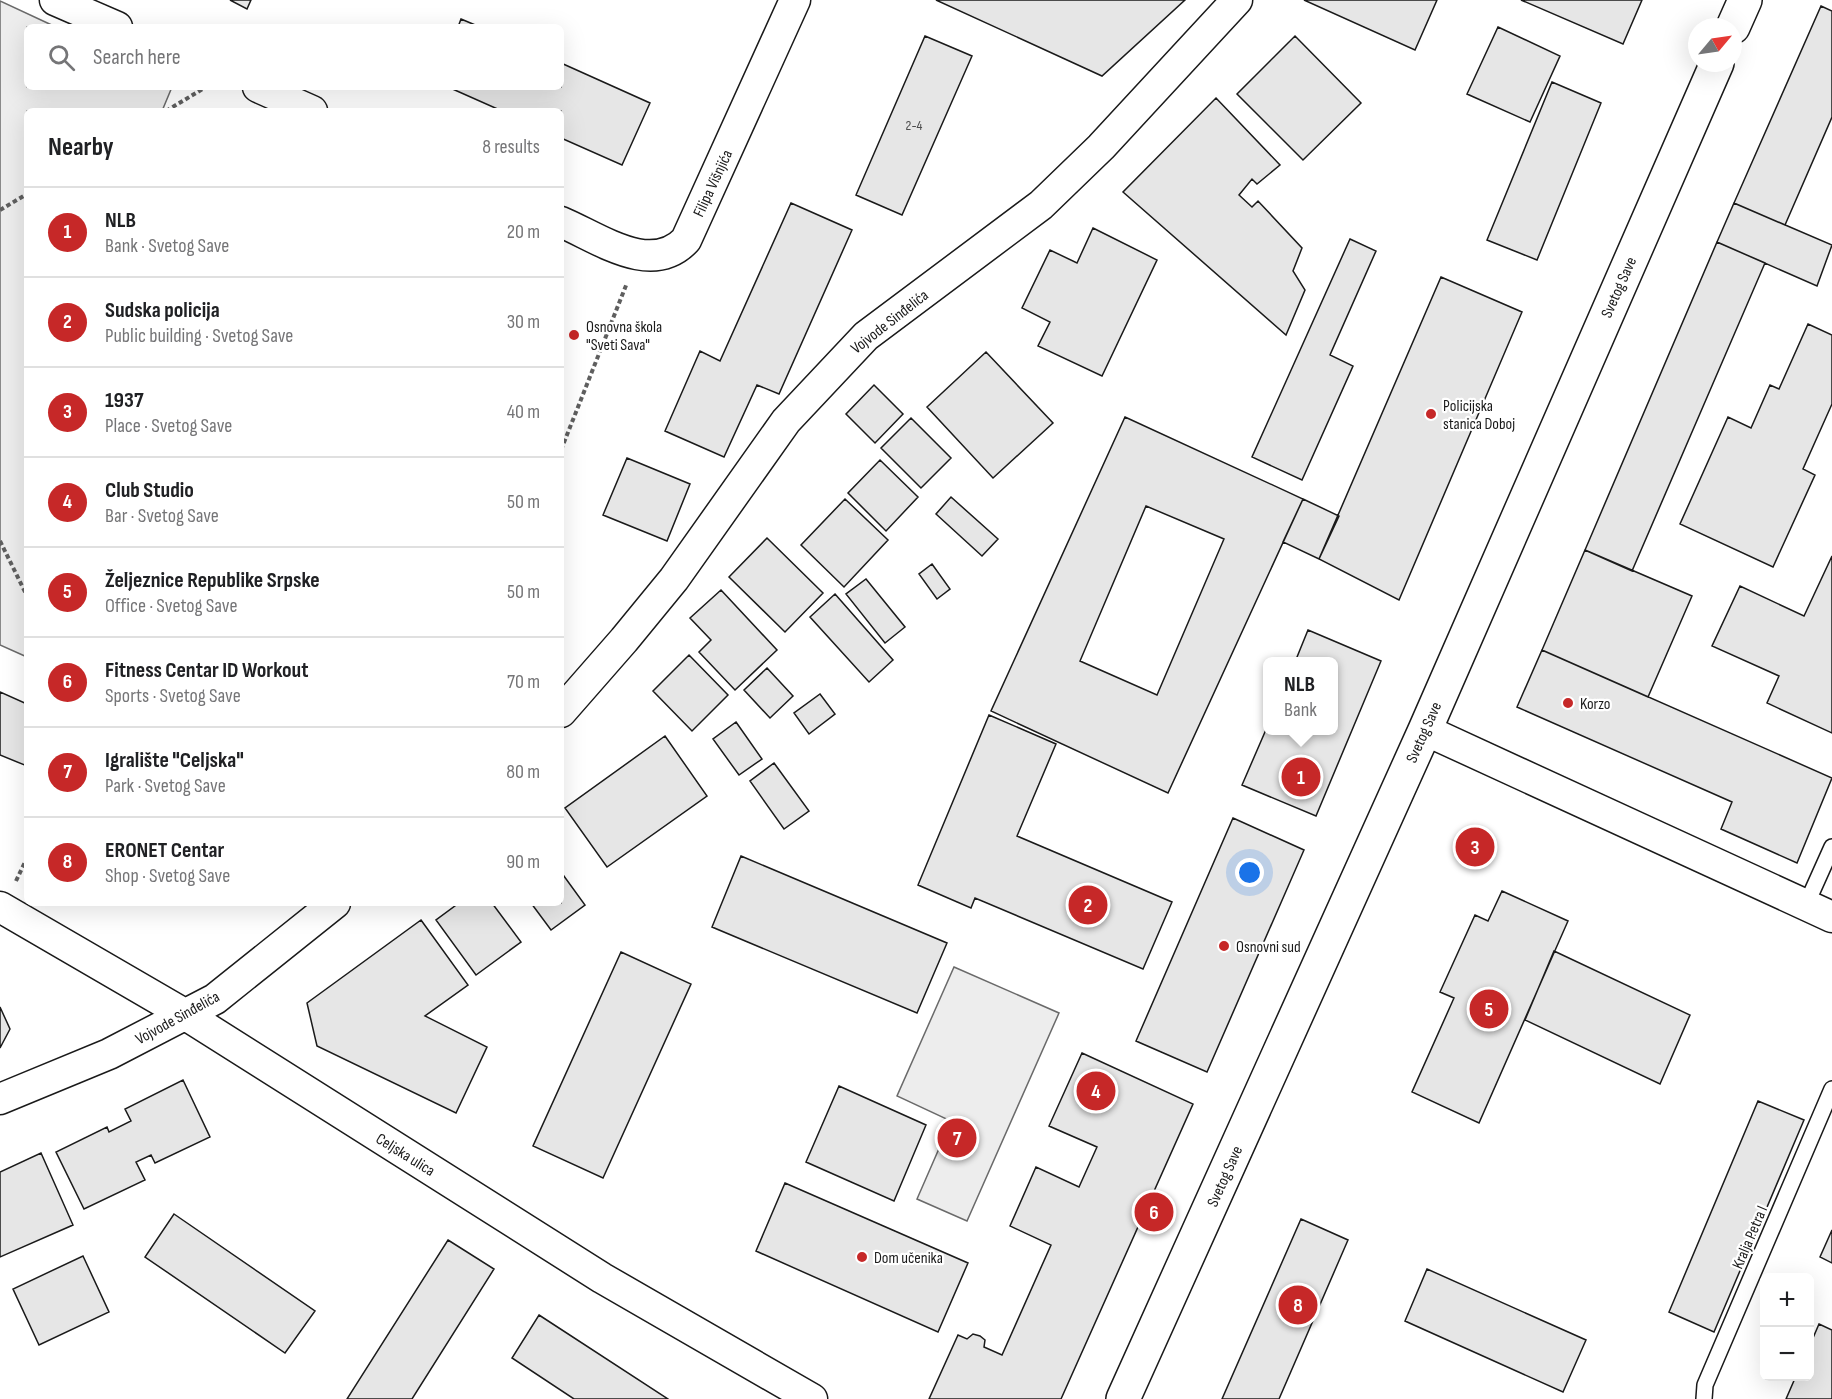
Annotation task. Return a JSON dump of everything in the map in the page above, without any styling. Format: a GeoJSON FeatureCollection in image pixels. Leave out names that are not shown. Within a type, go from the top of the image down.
{"type":"FeatureCollection","features":[{"type":"Feature","properties":{"kind":"street"},"geometry":{"type":"LineString","coordinates":[[55,0],[110,24]]}},
{"type":"Feature","properties":{"kind":"street","name":"Filipa Višnjića"},"geometry":{"type":"LineString","coordinates":[[564,223],[638,256],[663,256],[675,251],[686,240],[795,0]]}},
{"type":"Feature","properties":{"kind":"street","name":"Vojvode Sinđelića"},"geometry":{"type":"LineString","coordinates":[[564,708],[674,579],[786,421],[841,359],[866,336],[1041,205],[1101,147],[1237,0]]}},
{"type":"Feature","properties":{"kind":"street"},"geometry":{"type":"LineString","coordinates":[[1737,18],[1745,0]]}},
{"type":"Feature","properties":{"kind":"street","name":"Svetog Save"},"geometry":{"type":"LineString","coordinates":[[1123,1399],[1425,730],[1713,72]]}},
{"type":"Feature","properties":{"kind":"street"},"geometry":{"type":"LineString","coordinates":[[265,90],[305,108]]}},
{"type":"Feature","properties":{"kind":"street"},"geometry":{"type":"LineString","coordinates":[[1425,730],[1819,911]]}},
{"type":"Feature","properties":{"kind":"street","name":"Vojvode Sinđelića"},"geometry":{"type":"LineString","coordinates":[[0,1099],[109,1054],[215,999],[331,906]]}},
{"type":"Feature","properties":{"kind":"street","name":"Celjska ulica"},"geometry":{"type":"LineString","coordinates":[[0,907],[186,1015],[602,1278],[812,1399]]}},
{"type":"Feature","properties":{"kind":"lane"},"geometry":{"type":"LineString","coordinates":[[1819,911],[1832,847]]}},
{"type":"Feature","properties":{"kind":"lane","name":"Kralja Petra I"},"geometry":{"type":"LineString","coordinates":[[1704,1399],[1705,1385],[1832,1089]]}},
{"type":"Feature","properties":{"kind":"path"},"geometry":{"type":"LineString","coordinates":[[171,108],[201,90]]}},
{"type":"Feature","properties":{"kind":"path"},"geometry":{"type":"LineString","coordinates":[[0,210],[24,196]]}},
{"type":"Feature","properties":{"kind":"path"},"geometry":{"type":"LineString","coordinates":[[564,442],[638,256]]}},
{"type":"Feature","properties":{"kind":"path"},"geometry":{"type":"LineString","coordinates":[[0,541],[24,590]]}},
{"type":"Feature","properties":{"kind":"path"},"geometry":{"type":"LineString","coordinates":[[15,881],[24,864]]}},
{"type":"Feature","properties":{"kind":"shaded area"},"geometry":{"type":"Polygon","coordinates":[[[0,1],[50,24],[24,24],[24,90],[171,90],[163,108],[24,108],[24,656],[0,645],[0,1]]]}},
{"type":"Feature","properties":{"kind":"shaded area"},"geometry":{"type":"Polygon","coordinates":[[[954,967],[1059,1013],[967,1221],[917,1199],[951,1121],[897,1096],[954,967]]]}},
{"type":"Feature","properties":{"kind":"building"},"geometry":{"type":"Polygon","coordinates":[[[230,0],[251,0],[247,9],[230,0]]]}},
{"type":"Feature","properties":{"kind":"building"},"geometry":{"type":"Polygon","coordinates":[[[936,0],[1185,0],[1102,76],[936,0]]]}},
{"type":"Feature","properties":{"kind":"building"},"geometry":{"type":"Polygon","coordinates":[[[1304,0],[1437,0],[1415,50],[1304,0]]]}},
{"type":"Feature","properties":{"kind":"building"},"geometry":{"type":"Polygon","coordinates":[[[1521,0],[1642,0],[1623,44],[1521,0]]]}},
{"type":"Feature","properties":{"kind":"building"},"geometry":{"type":"Polygon","coordinates":[[[1821,6],[1832,11],[1832,117],[1785,225],[1734,203],[1821,6]]]}},
{"type":"Feature","properties":{"kind":"building"},"geometry":{"type":"Polygon","coordinates":[[[461,19],[473,24],[459,24],[461,19]]]}},
{"type":"Feature","properties":{"kind":"building"},"geometry":{"type":"Polygon","coordinates":[[[1498,27],[1560,56],[1530,122],[1467,94],[1498,27]]]}},
{"type":"Feature","properties":{"kind":"building"},"geometry":{"type":"Polygon","coordinates":[[[925,36],[972,56],[902,215],[856,195],[925,36]]]}},
{"type":"Feature","properties":{"kind":"building"},"geometry":{"type":"Polygon","coordinates":[[[1295,36],[1361,103],[1303,160],[1237,94],[1295,36]]]}},
{"type":"Feature","properties":{"kind":"building"},"geometry":{"type":"Polygon","coordinates":[[[564,64],[650,103],[622,165],[564,139],[564,108],[495,108],[455,90],[564,90],[564,64]]]}},
{"type":"Feature","properties":{"kind":"building"},"geometry":{"type":"Polygon","coordinates":[[[1552,82],[1601,103],[1537,260],[1487,240],[1552,82]]]}},
{"type":"Feature","properties":{"kind":"building"},"geometry":{"type":"Polygon","coordinates":[[[1216,98],[1280,165],[1257,184],[1252,179],[1239,195],[1252,207],[1258,201],[1302,248],[1293,271],[1305,290],[1286,335],[1123,192],[1216,98]]]}},
{"type":"Feature","properties":{"kind":"building"},"geometry":{"type":"Polygon","coordinates":[[[791,203],[852,230],[779,394],[757,385],[724,457],[665,431],[700,351],[720,361],[791,203]]]}},
{"type":"Feature","properties":{"kind":"building"},"geometry":{"type":"Polygon","coordinates":[[[1734,203],[1832,245],[1817,286],[1717,242],[1734,203]]]}},
{"type":"Feature","properties":{"kind":"building"},"geometry":{"type":"Polygon","coordinates":[[[1093,228],[1157,260],[1102,376],[1038,346],[1050,322],[1022,308],[1050,250],[1077,263],[1093,228]]]}},
{"type":"Feature","properties":{"kind":"building"},"geometry":{"type":"Polygon","coordinates":[[[1350,239],[1376,251],[1330,355],[1353,366],[1302,480],[1252,457],[1350,239]]]}},
{"type":"Feature","properties":{"kind":"building"},"geometry":{"type":"Polygon","coordinates":[[[1717,242],[1765,263],[1632,571],[1585,550],[1717,242]]]}},
{"type":"Feature","properties":{"kind":"building","name":"Policijska stanica Doboj"},"geometry":{"type":"Polygon","coordinates":[[[1441,277],[1522,312],[1399,600],[1319,559],[1441,277]]]}},
{"type":"Feature","properties":{"kind":"building"},"geometry":{"type":"Polygon","coordinates":[[[1808,324],[1832,335],[1832,404],[1803,469],[1815,475],[1773,567],[1680,524],[1728,417],[1751,428],[1770,385],[1779,389],[1808,324]]]}},
{"type":"Feature","properties":{"kind":"building"},"geometry":{"type":"Polygon","coordinates":[[[986,352],[1053,423],[993,478],[927,407],[986,352]]]}},
{"type":"Feature","properties":{"kind":"building"},"geometry":{"type":"Polygon","coordinates":[[[874,385],[903,414],[875,443],[846,414],[874,385]]]}},
{"type":"Feature","properties":{"kind":"building"},"geometry":{"type":"Polygon","coordinates":[[[1125,417],[1303,499],[1168,793],[991,711],[1125,417]],[[1146,506],[1080,661],[1157,695],[1224,539],[1146,506]]]}},
{"type":"Feature","properties":{"kind":"building"},"geometry":{"type":"Polygon","coordinates":[[[911,418],[951,458],[921,488],[881,448],[911,418]]]}},
{"type":"Feature","properties":{"kind":"building"},"geometry":{"type":"Polygon","coordinates":[[[627,458],[690,484],[667,541],[603,515],[627,458]]]}},
{"type":"Feature","properties":{"kind":"building"},"geometry":{"type":"Polygon","coordinates":[[[880,460],[918,497],[886,531],[848,493],[880,460]]]}},
{"type":"Feature","properties":{"kind":"building"},"geometry":{"type":"Polygon","coordinates":[[[951,497],[998,539],[982,556],[936,514],[951,497]]]}},
{"type":"Feature","properties":{"kind":"building"},"geometry":{"type":"Polygon","coordinates":[[[845,499],[888,540],[844,587],[801,545],[845,499]]]}},
{"type":"Feature","properties":{"kind":"building"},"geometry":{"type":"Polygon","coordinates":[[[1303,499],[1339,516],[1319,559],[1283,542],[1303,499]]]}},
{"type":"Feature","properties":{"kind":"building"},"geometry":{"type":"Polygon","coordinates":[[[767,538],[823,593],[785,632],[729,577],[767,538]]]}},
{"type":"Feature","properties":{"kind":"building"},"geometry":{"type":"Polygon","coordinates":[[[1585,550],[1692,596],[1648,697],[1542,650],[1585,550]]]}},
{"type":"Feature","properties":{"kind":"building"},"geometry":{"type":"Polygon","coordinates":[[[1832,556],[1832,733],[1767,703],[1779,676],[1712,646],[1740,586],[1804,616],[1832,556]]]}},
{"type":"Feature","properties":{"kind":"building"},"geometry":{"type":"Polygon","coordinates":[[[932,564],[950,589],[937,599],[919,574],[932,564]]]}},
{"type":"Feature","properties":{"kind":"building"},"geometry":{"type":"Polygon","coordinates":[[[866,579],[905,627],[885,643],[846,594],[866,579]]]}},
{"type":"Feature","properties":{"kind":"building"},"geometry":{"type":"Polygon","coordinates":[[[721,590],[777,650],[735,690],[699,652],[711,640],[690,618],[721,590]]]}},
{"type":"Feature","properties":{"kind":"building"},"geometry":{"type":"Polygon","coordinates":[[[835,594],[893,660],[869,682],[810,617],[835,594]]]}},
{"type":"Feature","properties":{"kind":"building"},"geometry":{"type":"Polygon","coordinates":[[[1308,630],[1381,661],[1316,816],[1242,785],[1264,735],[1338,735],[1338,657],[1297,657],[1308,630]]]}},
{"type":"Feature","properties":{"kind":"building"},"geometry":{"type":"Polygon","coordinates":[[[1542,650],[1832,778],[1797,863],[1721,829],[1732,802],[1517,707],[1542,650]]]}},
{"type":"Feature","properties":{"kind":"building"},"geometry":{"type":"Polygon","coordinates":[[[689,655],[728,695],[692,731],[653,691],[689,655]]]}},
{"type":"Feature","properties":{"kind":"building"},"geometry":{"type":"Polygon","coordinates":[[[767,668],[793,696],[770,718],[744,690],[767,668]]]}},
{"type":"Feature","properties":{"kind":"building"},"geometry":{"type":"Polygon","coordinates":[[[0,692],[24,703],[24,765],[0,755],[0,692]]]}},
{"type":"Feature","properties":{"kind":"building"},"geometry":{"type":"Polygon","coordinates":[[[820,694],[835,714],[809,734],[794,713],[820,694]]]}},
{"type":"Feature","properties":{"kind":"building"},"geometry":{"type":"Polygon","coordinates":[[[989,715],[1056,744],[1017,836],[1172,902],[1143,969],[975,898],[971,908],[918,885],[989,715]]]}},
{"type":"Feature","properties":{"kind":"building"},"geometry":{"type":"Polygon","coordinates":[[[736,722],[762,759],[739,775],[713,739],[736,722]]]}},
{"type":"Feature","properties":{"kind":"building"},"geometry":{"type":"Polygon","coordinates":[[[665,736],[707,796],[607,867],[565,808],[665,736]]]}},
{"type":"Feature","properties":{"kind":"building"},"geometry":{"type":"Polygon","coordinates":[[[774,763],[809,811],[784,829],[750,781],[774,763]]]}},
{"type":"Feature","properties":{"kind":"building"},"geometry":{"type":"Polygon","coordinates":[[[1233,818],[1304,850],[1207,1072],[1136,1041],[1233,818]]]}},
{"type":"Feature","properties":{"kind":"building"},"geometry":{"type":"Polygon","coordinates":[[[741,856],[947,943],[917,1013],[712,927],[741,856]]]}},
{"type":"Feature","properties":{"kind":"building"},"geometry":{"type":"Polygon","coordinates":[[[564,876],[585,905],[551,930],[533,906],[564,906],[564,876]]]}},
{"type":"Feature","properties":{"kind":"building"},"geometry":{"type":"Polygon","coordinates":[[[1502,891],[1568,921],[1479,1123],[1412,1092],[1454,998],[1440,992],[1475,915],[1488,921],[1502,891]]]}},
{"type":"Feature","properties":{"kind":"building"},"geometry":{"type":"Polygon","coordinates":[[[455,906],[494,906],[521,942],[476,975],[436,920],[455,906]]]}},
{"type":"Feature","properties":{"kind":"building"},"geometry":{"type":"Polygon","coordinates":[[[421,920],[468,985],[425,1016],[487,1047],[456,1113],[317,1046],[307,1003],[421,920]]]}},
{"type":"Feature","properties":{"kind":"building"},"geometry":{"type":"Polygon","coordinates":[[[1554,951],[1690,1015],[1660,1084],[1525,1020],[1554,951]]]}},
{"type":"Feature","properties":{"kind":"building"},"geometry":{"type":"Polygon","coordinates":[[[621,952],[691,984],[603,1178],[533,1146],[621,952]]]}},
{"type":"Feature","properties":{"kind":"building"},"geometry":{"type":"Polygon","coordinates":[[[0,1007],[10,1029],[0,1048],[0,1007]]]}},
{"type":"Feature","properties":{"kind":"building"},"geometry":{"type":"Polygon","coordinates":[[[1082,1053],[1193,1104],[1061,1399],[929,1399],[958,1335],[967,1339],[973,1334],[980,1336],[985,1340],[984,1347],[1002,1355],[1051,1245],[1010,1226],[1036,1167],[1079,1187],[1097,1147],[1049,1126],[1082,1053]]]}},
{"type":"Feature","properties":{"kind":"building"},"geometry":{"type":"Polygon","coordinates":[[[183,1080],[210,1137],[155,1163],[151,1155],[136,1162],[145,1180],[84,1209],[56,1152],[107,1127],[109,1132],[131,1121],[125,1109],[183,1080]]]}},
{"type":"Feature","properties":{"kind":"building"},"geometry":{"type":"Polygon","coordinates":[[[839,1086],[926,1125],[894,1201],[806,1162],[839,1086]]]}},
{"type":"Feature","properties":{"kind":"building"},"geometry":{"type":"Polygon","coordinates":[[[1758,1101],[1804,1120],[1714,1332],[1669,1312],[1758,1101]]]}},
{"type":"Feature","properties":{"kind":"building"},"geometry":{"type":"Polygon","coordinates":[[[41,1153],[73,1225],[0,1257],[0,1172],[41,1153]]]}},
{"type":"Feature","properties":{"kind":"building","name":"Dom učenika"},"geometry":{"type":"Polygon","coordinates":[[[785,1183],[968,1263],[938,1332],[756,1251],[785,1183]]]}},
{"type":"Feature","properties":{"kind":"building"},"geometry":{"type":"Polygon","coordinates":[[[174,1214],[315,1311],[285,1353],[145,1257],[174,1214]]]}},
{"type":"Feature","properties":{"kind":"building"},"geometry":{"type":"Polygon","coordinates":[[[1301,1219],[1348,1240],[1279,1399],[1222,1399],[1301,1219]]]}},
{"type":"Feature","properties":{"kind":"building"},"geometry":{"type":"Polygon","coordinates":[[[1832,1230],[1832,1263],[1820,1257],[1832,1230]]]}},
{"type":"Feature","properties":{"kind":"building"},"geometry":{"type":"Polygon","coordinates":[[[448,1240],[494,1269],[412,1399],[347,1399],[448,1240]]]}},
{"type":"Feature","properties":{"kind":"building"},"geometry":{"type":"Polygon","coordinates":[[[83,1256],[109,1312],[39,1345],[13,1289],[83,1256]]]}},
{"type":"Feature","properties":{"kind":"building"},"geometry":{"type":"Polygon","coordinates":[[[1427,1269],[1586,1340],[1563,1392],[1405,1321],[1427,1269]]]}},
{"type":"Feature","properties":{"kind":"building"},"geometry":{"type":"Polygon","coordinates":[[[539,1315],[668,1399],[574,1399],[512,1358],[539,1315]]]}},
{"type":"Feature","properties":{"kind":"building"},"geometry":{"type":"Polygon","coordinates":[[[1819,1324],[1832,1330],[1832,1399],[1786,1399],[1794,1381],[1814,1381],[1814,1336],[1819,1324]]]}},
{"type":"Feature","properties":{"kind":"place","name":"Osnovna škola \"Sveti Sava\""},"geometry":{"type":"Point","coordinates":[574,335]}},
{"type":"Feature","properties":{"kind":"place","name":"Policijska stanica Doboj"},"geometry":{"type":"Point","coordinates":[1431,414]}},
{"type":"Feature","properties":{"kind":"place","name":"Korzo"},"geometry":{"type":"Point","coordinates":[1568,703]}},
{"type":"Feature","properties":{"kind":"place","name":"NLB"},"geometry":{"type":"Point","coordinates":[1301,777]}},
{"type":"Feature","properties":{"kind":"place","name":"1937"},"geometry":{"type":"Point","coordinates":[1475,847]}},
{"type":"Feature","properties":{"kind":"place","name":"Sudska policija"},"geometry":{"type":"Point","coordinates":[1088,905]}},
{"type":"Feature","properties":{"kind":"place","name":"Osnovni sud"},"geometry":{"type":"Point","coordinates":[1224,946]}},
{"type":"Feature","properties":{"kind":"place","name":"Željeznice Republike Srpske"},"geometry":{"type":"Point","coordinates":[1489,1009]}},
{"type":"Feature","properties":{"kind":"place","name":"Club Studio"},"geometry":{"type":"Point","coordinates":[1096,1091]}},
{"type":"Feature","properties":{"kind":"place","name":"Igralište \"Celjska\""},"geometry":{"type":"Point","coordinates":[957,1138]}},
{"type":"Feature","properties":{"kind":"place","name":"Fitness Centar ID Workout"},"geometry":{"type":"Point","coordinates":[1154,1212]}},
{"type":"Feature","properties":{"kind":"place","name":"Dom učenika"},"geometry":{"type":"Point","coordinates":[862,1257]}},
{"type":"Feature","properties":{"kind":"place","name":"ERONET Centar"},"geometry":{"type":"Point","coordinates":[1298,1305]}}]}
